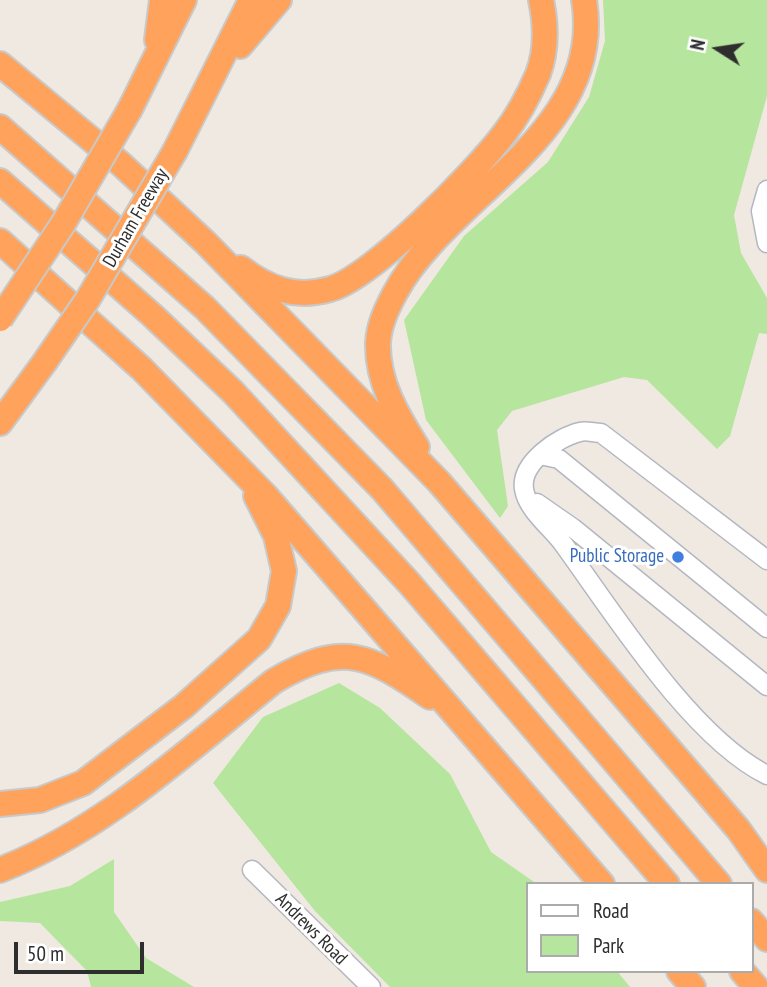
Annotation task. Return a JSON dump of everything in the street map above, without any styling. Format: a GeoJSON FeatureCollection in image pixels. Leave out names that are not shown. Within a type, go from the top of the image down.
{"type":"FeatureCollection","features":[{"type":"Feature","properties":{"kind":"highway"},"geometry":{"type":"LineString","coordinates":[[154,61],[162,0]]}},
{"type":"Feature","properties":{"kind":"highway"},"geometry":{"type":"LineString","coordinates":[[0,319],[63,225],[130,109],[184,0]]}},
{"type":"Feature","properties":{"kind":"highway","name":"Durham Freeway"},"geometry":{"type":"LineString","coordinates":[[0,423],[88,299],[175,151],[251,0]]}},
{"type":"Feature","properties":{"kind":"highway"},"geometry":{"type":"LineString","coordinates":[[213,79],[279,0]]}},
{"type":"Feature","properties":{"kind":"highway"},"geometry":{"type":"LineString","coordinates":[[206,243],[253,277],[277,289],[311,293],[348,283],[363,274],[443,198],[512,122],[539,70],[545,39],[541,0]]}},
{"type":"Feature","properties":{"kind":"highway"},"geometry":{"type":"LineString","coordinates":[[439,482],[399,418],[384,387],[378,346],[379,328],[406,272],[426,248],[520,159],[556,114],[578,69],[585,24],[584,0]]}},
{"type":"Feature","properties":{"kind":"highway"},"geometry":{"type":"LineString","coordinates":[[0,64],[121,164],[206,243],[254,296],[338,375],[394,439],[439,482],[738,830],[767,870]]}},
{"type":"Feature","properties":{"kind":"highway"},"geometry":{"type":"LineString","coordinates":[[0,127],[205,308],[382,489],[717,882]]}},
{"type":"Feature","properties":{"kind":"highway"},"geometry":{"type":"LineString","coordinates":[[0,181],[152,315],[233,392],[410,584],[665,882]]}},
{"type":"Feature","properties":{"kind":"highway"},"geometry":{"type":"LineString","coordinates":[[0,241],[142,369],[318,553],[600,882]]}},
{"type":"Feature","properties":{"kind":"highway"},"geometry":{"type":"LineString","coordinates":[[0,804],[40,800],[83,783],[184,706],[259,639],[278,606],[283,584],[283,554],[244,474]]}},
{"type":"Feature","properties":{"kind":"highway"},"geometry":{"type":"LineString","coordinates":[[0,870],[88,825],[145,785],[274,681],[312,662],[335,657],[368,659],[394,671],[456,714]]}},
{"type":"Feature","properties":{"kind":"highway"},"geometry":{"type":"LineString","coordinates":[[738,830],[767,855]]}},
{"type":"Feature","properties":{"kind":"highway"},"geometry":{"type":"LineString","coordinates":[[753,923],[767,939]]}},
{"type":"Feature","properties":{"kind":"highway"},"geometry":{"type":"LineString","coordinates":[[681,973],[693,987]]}},
{"type":"Feature","properties":{"kind":"highway"},"geometry":{"type":"LineString","coordinates":[[744,973],[756,987]]}},
{"type":"Feature","properties":{"kind":"street"},"geometry":{"type":"LineString","coordinates":[[767,190],[761,211],[767,243]]}},
{"type":"Feature","properties":{"kind":"street"},"geometry":{"type":"LineString","coordinates":[[767,560],[601,433],[582,431],[566,437],[540,455],[528,469],[523,489],[528,499],[611,612],[694,717],[732,752],[767,775]]}},
{"type":"Feature","properties":{"kind":"street"},"geometry":{"type":"LineString","coordinates":[[540,455],[559,459],[767,628]]}},
{"type":"Feature","properties":{"kind":"street"},"geometry":{"type":"LineString","coordinates":[[528,499],[573,528],[767,686]]}},
{"type":"Feature","properties":{"kind":"street","name":"Andrews Road"},"geometry":{"type":"LineString","coordinates":[[252,870],[371,987]]}},
{"type":"Feature","properties":{"kind":"green space"},"geometry":{"type":"Polygon","coordinates":[[[603,0],[767,0],[767,96],[734,215],[741,253],[767,298],[767,334],[759,333],[730,436],[717,449],[647,380],[624,377],[512,411],[497,430],[508,506],[500,518],[426,420],[404,320],[464,236],[548,162],[589,97],[605,41],[603,0]]]}},
{"type":"Feature","properties":{"kind":"green space"},"geometry":{"type":"Polygon","coordinates":[[[339,683],[380,708],[450,774],[491,852],[534,882],[526,882],[526,973],[619,973],[630,987],[390,987],[315,911],[213,783],[263,717],[339,683]]]}},
{"type":"Feature","properties":{"kind":"green space"},"geometry":{"type":"Polygon","coordinates":[[[114,859],[114,912],[146,958],[194,987],[91,987],[87,971],[40,923],[0,921],[0,902],[70,886],[114,859]]]}},
{"type":"Feature","properties":{"kind":"place","name":"Public Storage"},"geometry":{"type":"Point","coordinates":[678,557]}}]}
